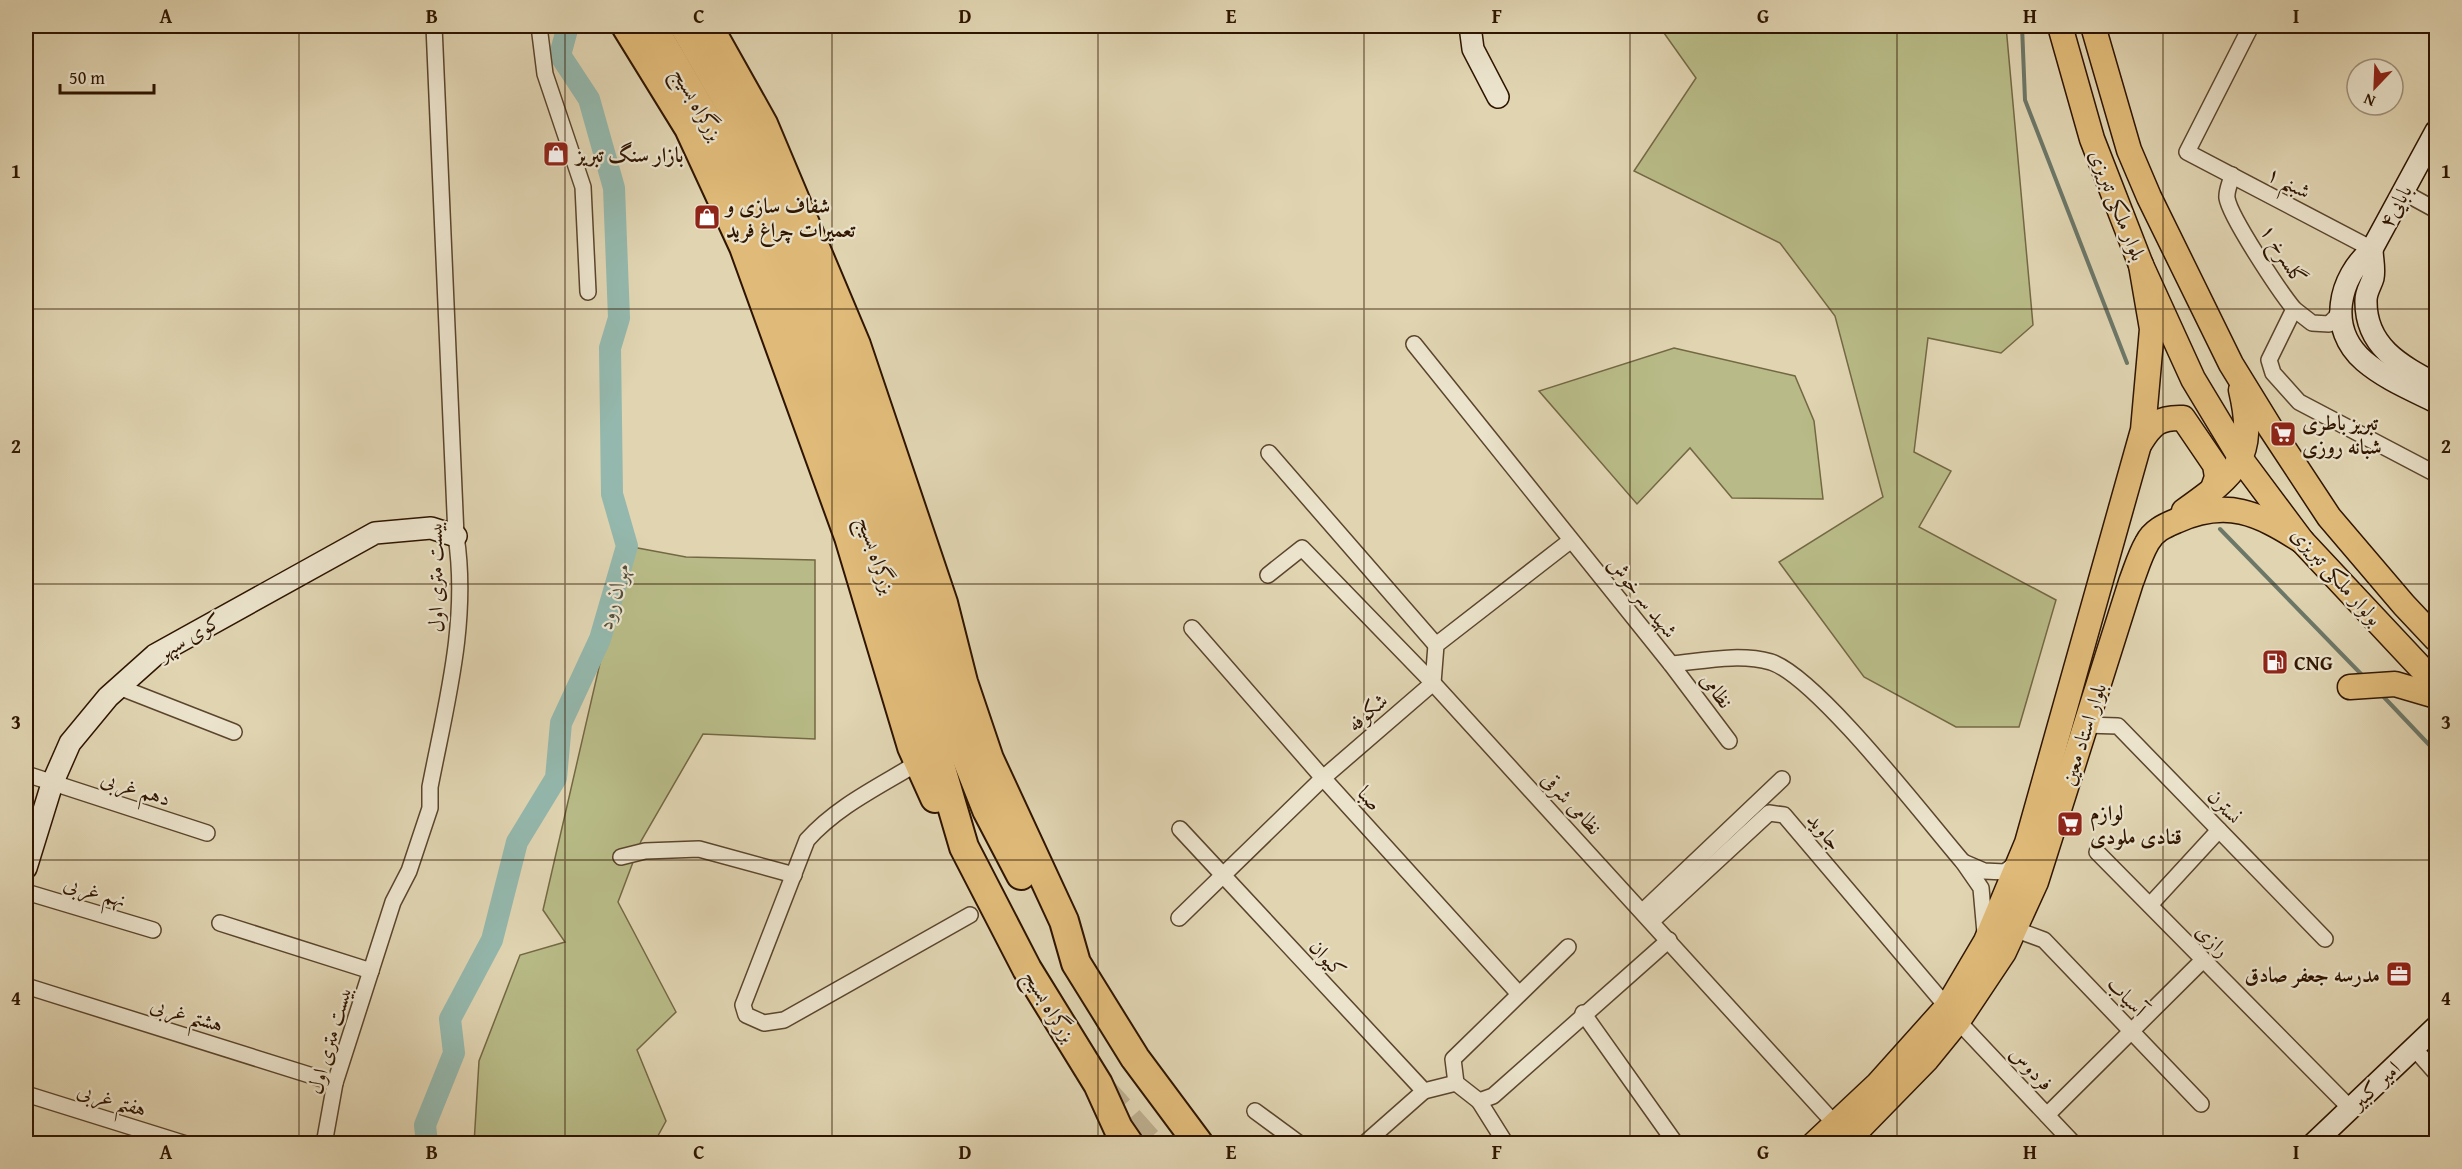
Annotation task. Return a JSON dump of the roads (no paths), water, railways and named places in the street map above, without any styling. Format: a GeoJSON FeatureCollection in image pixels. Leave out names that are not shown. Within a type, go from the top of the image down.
{"type":"FeatureCollection","features":[{"type":"Feature","properties":{"kind":"highway"},"geometry":{"type":"LineString","coordinates":[[626,26],[689,128],[744,247],[846,526],[919,762],[943,816],[964,847]]}},
{"type":"Feature","properties":{"kind":"highway","name":"بزرگراه بسیج"},"geometry":{"type":"LineString","coordinates":[[652,26],[722,146],[786,292],[822,388],[882,567],[964,847],[1027,969],[1098,1084],[1118,1128],[1129,1143]]}},
{"type":"Feature","properties":{"kind":"highway","name":"بزرگراه بسیج"},"geometry":{"type":"LineString","coordinates":[[684,26],[731,106],[772,195],[840,364],[917,593],[957,734],[987,810],[1046,921],[1076,963]]}},
{"type":"Feature","properties":{"kind":"highway"},"geometry":{"type":"LineString","coordinates":[[708,26],[763,124],[856,345],[906,500],[943,603],[963,682],[989,759],[1064,921],[1076,963],[1135,1058],[1199,1143]]}},
{"type":"Feature","properties":{"kind":"main road","name":"بلوار ملکى تبریزى"},"geometry":{"type":"LineString","coordinates":[[2060,26],[2092,139],[2141,265],[2193,379],[2243,462]]}},
{"type":"Feature","properties":{"kind":"main road","name":"بلوار ملکى تبریزى"},"geometry":{"type":"LineString","coordinates":[[2093,26],[2133,159],[2234,368]]}},
{"type":"Feature","properties":{"kind":"main road"},"geometry":{"type":"LineString","coordinates":[[2137,448],[2145,411],[2152,329],[2141,265]]}},
{"type":"Feature","properties":{"kind":"main road"},"geometry":{"type":"LineString","coordinates":[[2157,529],[2212,491],[2232,473],[2246,447],[2246,411],[2234,368]]}},
{"type":"Feature","properties":{"kind":"main road","name":"بولوار ملکی تبریزی"},"geometry":{"type":"LineString","coordinates":[[2234,368],[2329,517],[2436,639]]}},
{"type":"Feature","properties":{"kind":"main road"},"geometry":{"type":"LineString","coordinates":[[2137,448],[2152,423],[2167,417],[2183,418],[2215,465],[2217,477],[2212,491]]}},
{"type":"Feature","properties":{"kind":"main road","name":"بلوار استاد معین"},"geometry":{"type":"LineString","coordinates":[[1953,1014],[2021,859],[2137,448]]}},
{"type":"Feature","properties":{"kind":"main road","name":"بولوار ملکی تبریزی"},"geometry":{"type":"LineString","coordinates":[[2243,462],[2302,541],[2436,684]]}},
{"type":"Feature","properties":{"kind":"main road"},"geometry":{"type":"LineString","coordinates":[[2157,529],[2195,513],[2223,509],[2269,520],[2302,541]]}},
{"type":"Feature","properties":{"kind":"main road","name":"بلوار استاد معین"},"geometry":{"type":"LineString","coordinates":[[1814,1143],[1846,1137],[1878,1084],[1953,1014],[2004,952],[2036,882],[2131,582],[2147,542],[2157,529]]}},
{"type":"Feature","properties":{"kind":"main road"},"geometry":{"type":"LineString","coordinates":[[2350,687],[2395,684],[2436,696]]}},
{"type":"Feature","properties":{"kind":"street","name":"بیست متری اول"},"geometry":{"type":"LineString","coordinates":[[324,1143],[335,1083],[393,902],[409,871],[430,808],[430,787],[457,651],[460,565],[456,536],[434,26]]}},
{"type":"Feature","properties":{"kind":"street"},"geometry":{"type":"LineString","coordinates":[[538,26],[545,74],[583,187],[588,292]]}},
{"type":"Feature","properties":{"kind":"street"},"geometry":{"type":"LineString","coordinates":[[1470,26],[1473,49],[1498,97]]}},
{"type":"Feature","properties":{"kind":"street","name":"شبنم ۱"},"geometry":{"type":"LineString","coordinates":[[2251,26],[2187,152],[2372,249]]}},
{"type":"Feature","properties":{"kind":"street","name":"بابایی۴"},"geometry":{"type":"LineString","coordinates":[[2341,306],[2342,291],[2358,261],[2372,249],[2436,130]]}},
{"type":"Feature","properties":{"kind":"street","name":"گلسرخ ۱"},"geometry":{"type":"LineString","coordinates":[[2232,175],[2227,197],[2236,218],[2280,292],[2294,309],[2269,360],[2273,373],[2299,402],[2436,474]]}},
{"type":"Feature","properties":{"kind":"street"},"geometry":{"type":"LineString","coordinates":[[2403,192],[2436,210]]}},
{"type":"Feature","properties":{"kind":"street"},"geometry":{"type":"LineString","coordinates":[[2372,249],[2373,276],[2366,297],[2367,318],[2373,337],[2385,353],[2436,384]]}},
{"type":"Feature","properties":{"kind":"street"},"geometry":{"type":"LineString","coordinates":[[2294,309],[2312,323],[2329,324],[2336,317],[2341,306]]}},
{"type":"Feature","properties":{"kind":"street"},"geometry":{"type":"LineString","coordinates":[[2341,306],[2340,320],[2348,340],[2363,360],[2436,402]]}},
{"type":"Feature","properties":{"kind":"street","name":"شهید سرخوش"},"geometry":{"type":"LineString","coordinates":[[1414,344],[1671,664],[1744,658],[1772,663],[1805,684],[1849,729],[1964,862],[1981,888],[1986,940]]}},
{"type":"Feature","properties":{"kind":"street"},"geometry":{"type":"LineString","coordinates":[[1269,453],[1436,645],[1433,682]]}},
{"type":"Feature","properties":{"kind":"street","name":"کوی سپهر"},"geometry":{"type":"LineString","coordinates":[[26,868],[52,784],[70,743],[119,687],[155,655],[375,533],[431,528],[456,536]]}},
{"type":"Feature","properties":{"kind":"street"},"geometry":{"type":"LineString","coordinates":[[1436,645],[1570,541]]}},
{"type":"Feature","properties":{"kind":"street","name":"نظامی شرقی"},"geometry":{"type":"LineString","coordinates":[[1268,575],[1302,548],[1433,682],[1846,1137]]}},
{"type":"Feature","properties":{"kind":"street","name":"صبا"},"geometry":{"type":"LineString","coordinates":[[1192,628],[1323,778],[1519,994]]}},
{"type":"Feature","properties":{"kind":"street","name":"نظامی"},"geometry":{"type":"LineString","coordinates":[[1671,664],[1729,741]]}},
{"type":"Feature","properties":{"kind":"street","name":"شکوفه"},"geometry":{"type":"LineString","coordinates":[[1179,918],[1323,778],[1433,682]]}},
{"type":"Feature","properties":{"kind":"street"},"geometry":{"type":"LineString","coordinates":[[119,687],[234,732]]}},
{"type":"Feature","properties":{"kind":"street","name":"نسترن"},"geometry":{"type":"LineString","coordinates":[[2085,725],[2118,726],[2325,939]]}},
{"type":"Feature","properties":{"kind":"street"},"geometry":{"type":"LineString","coordinates":[[919,762],[823,822],[807,840],[742,1005],[746,1015],[764,1023],[784,1020],[970,915]]}},
{"type":"Feature","properties":{"kind":"street","name":"دهم غربی"},"geometry":{"type":"LineString","coordinates":[[26,774],[207,833]]}},
{"type":"Feature","properties":{"kind":"street"},"geometry":{"type":"LineString","coordinates":[[1647,916],[1782,778]]}},
{"type":"Feature","properties":{"kind":"street","name":"جاوید"},"geometry":{"type":"LineString","coordinates":[[1647,916],[1769,813],[1784,815],[1953,1014]]}},
{"type":"Feature","properties":{"kind":"street","name":"کیوان"},"geometry":{"type":"LineString","coordinates":[[1180,829],[1424,1091]]}},
{"type":"Feature","properties":{"kind":"street"},"geometry":{"type":"LineString","coordinates":[[2150,905],[2219,830]]}},
{"type":"Feature","properties":{"kind":"street"},"geometry":{"type":"LineString","coordinates":[[621,857],[645,851],[699,849],[794,875]]}},
{"type":"Feature","properties":{"kind":"street","name":"رازی"},"geometry":{"type":"LineString","coordinates":[[2097,852],[2350,1108]]}},
{"type":"Feature","properties":{"kind":"street"},"geometry":{"type":"LineString","coordinates":[[1964,862],[1984,871],[2005,872],[2021,859]]}},
{"type":"Feature","properties":{"kind":"street","name":"نهم غربی"},"geometry":{"type":"LineString","coordinates":[[26,892],[153,930]]}},
{"type":"Feature","properties":{"kind":"street"},"geometry":{"type":"LineString","coordinates":[[220,923],[371,971]]}},
{"type":"Feature","properties":{"kind":"street","name":"آسیاب"},"geometry":{"type":"LineString","coordinates":[[2014,929],[2044,940],[2201,1104]]}},
{"type":"Feature","properties":{"kind":"street"},"geometry":{"type":"LineString","coordinates":[[1479,1101],[1493,1096],[1583,1013],[1669,940]]}},
{"type":"Feature","properties":{"kind":"street"},"geometry":{"type":"LineString","coordinates":[[1506,1143],[1479,1101],[1456,1083],[1453,1059],[1568,947]]}},
{"type":"Feature","properties":{"kind":"street"},"geometry":{"type":"LineString","coordinates":[[2048,1115],[2133,1033],[2203,960]]}},
{"type":"Feature","properties":{"kind":"street","name":"هشتم غربی"},"geometry":{"type":"LineString","coordinates":[[26,986],[335,1083]]}},
{"type":"Feature","properties":{"kind":"street"},"geometry":{"type":"LineString","coordinates":[[1583,1013],[1676,1143]]}},
{"type":"Feature","properties":{"kind":"street","name":"فردوس"},"geometry":{"type":"LineString","coordinates":[[1953,1014],[2074,1143]]}},
{"type":"Feature","properties":{"kind":"street","name":"امیر کبیر"},"geometry":{"type":"LineString","coordinates":[[2324,1140],[2350,1108],[2436,1027]]}},
{"type":"Feature","properties":{"kind":"street"},"geometry":{"type":"LineString","coordinates":[[2414,1048],[2436,1073]]}},
{"type":"Feature","properties":{"kind":"street"},"geometry":{"type":"LineString","coordinates":[[1364,1143],[1424,1091],[1456,1083]]}},
{"type":"Feature","properties":{"kind":"street","name":"هفتم غربی"},"geometry":{"type":"LineString","coordinates":[[26,1095],[186,1143]]}},
{"type":"Feature","properties":{"kind":"street"},"geometry":{"type":"LineString","coordinates":[[1255,1111],[1300,1143]]}},
{"type":"Feature","properties":{"kind":"waterway","name":"مهران رود"},"geometry":{"type":"LineString","coordinates":[[427,1144],[425,1125],[454,1053],[450,1019],[492,940],[517,842],[556,778],[561,723],[600,639],[627,546],[612,494],[610,348],[619,318],[614,188],[589,99],[560,55],[568,26]]}},
{"type":"Feature","properties":{"kind":"waterway"},"geometry":{"type":"LineString","coordinates":[[2022,26],[2025,100],[2127,363]]}},
{"type":"Feature","properties":{"kind":"waterway"},"geometry":{"type":"LineString","coordinates":[[2220,529],[2364,677]]}},
{"type":"Feature","properties":{"kind":"waterway"},"geometry":{"type":"LineString","coordinates":[[2380,693],[2436,752]]}},
{"type":"Feature","properties":{"kind":"tunnel"},"geometry":{"type":"LineString","coordinates":[[1101,1088],[1151,1144]]}},
{"type":"Feature","properties":{"kind":"place","name":"بازار سنگ تبریز"},"geometry":{"type":"Point","coordinates":[556,154]}},
{"type":"Feature","properties":{"kind":"place","name":"شفاف سازی و تعمیرات چراغ فرید"},"geometry":{"type":"Point","coordinates":[707,217]}},
{"type":"Feature","properties":{"kind":"place","name":"تبریز باطری شبانه روزی"},"geometry":{"type":"Point","coordinates":[2283,434]}},
{"type":"Feature","properties":{"kind":"place","name":"CNG"},"geometry":{"type":"Point","coordinates":[2275,662]}},
{"type":"Feature","properties":{"kind":"place","name":"لوازم قنادی ملودی"},"geometry":{"type":"Point","coordinates":[2070,824]}},
{"type":"Feature","properties":{"kind":"place","name":"مدرسه جعفر صادق"},"geometry":{"type":"Point","coordinates":[2399,974]}}]}
